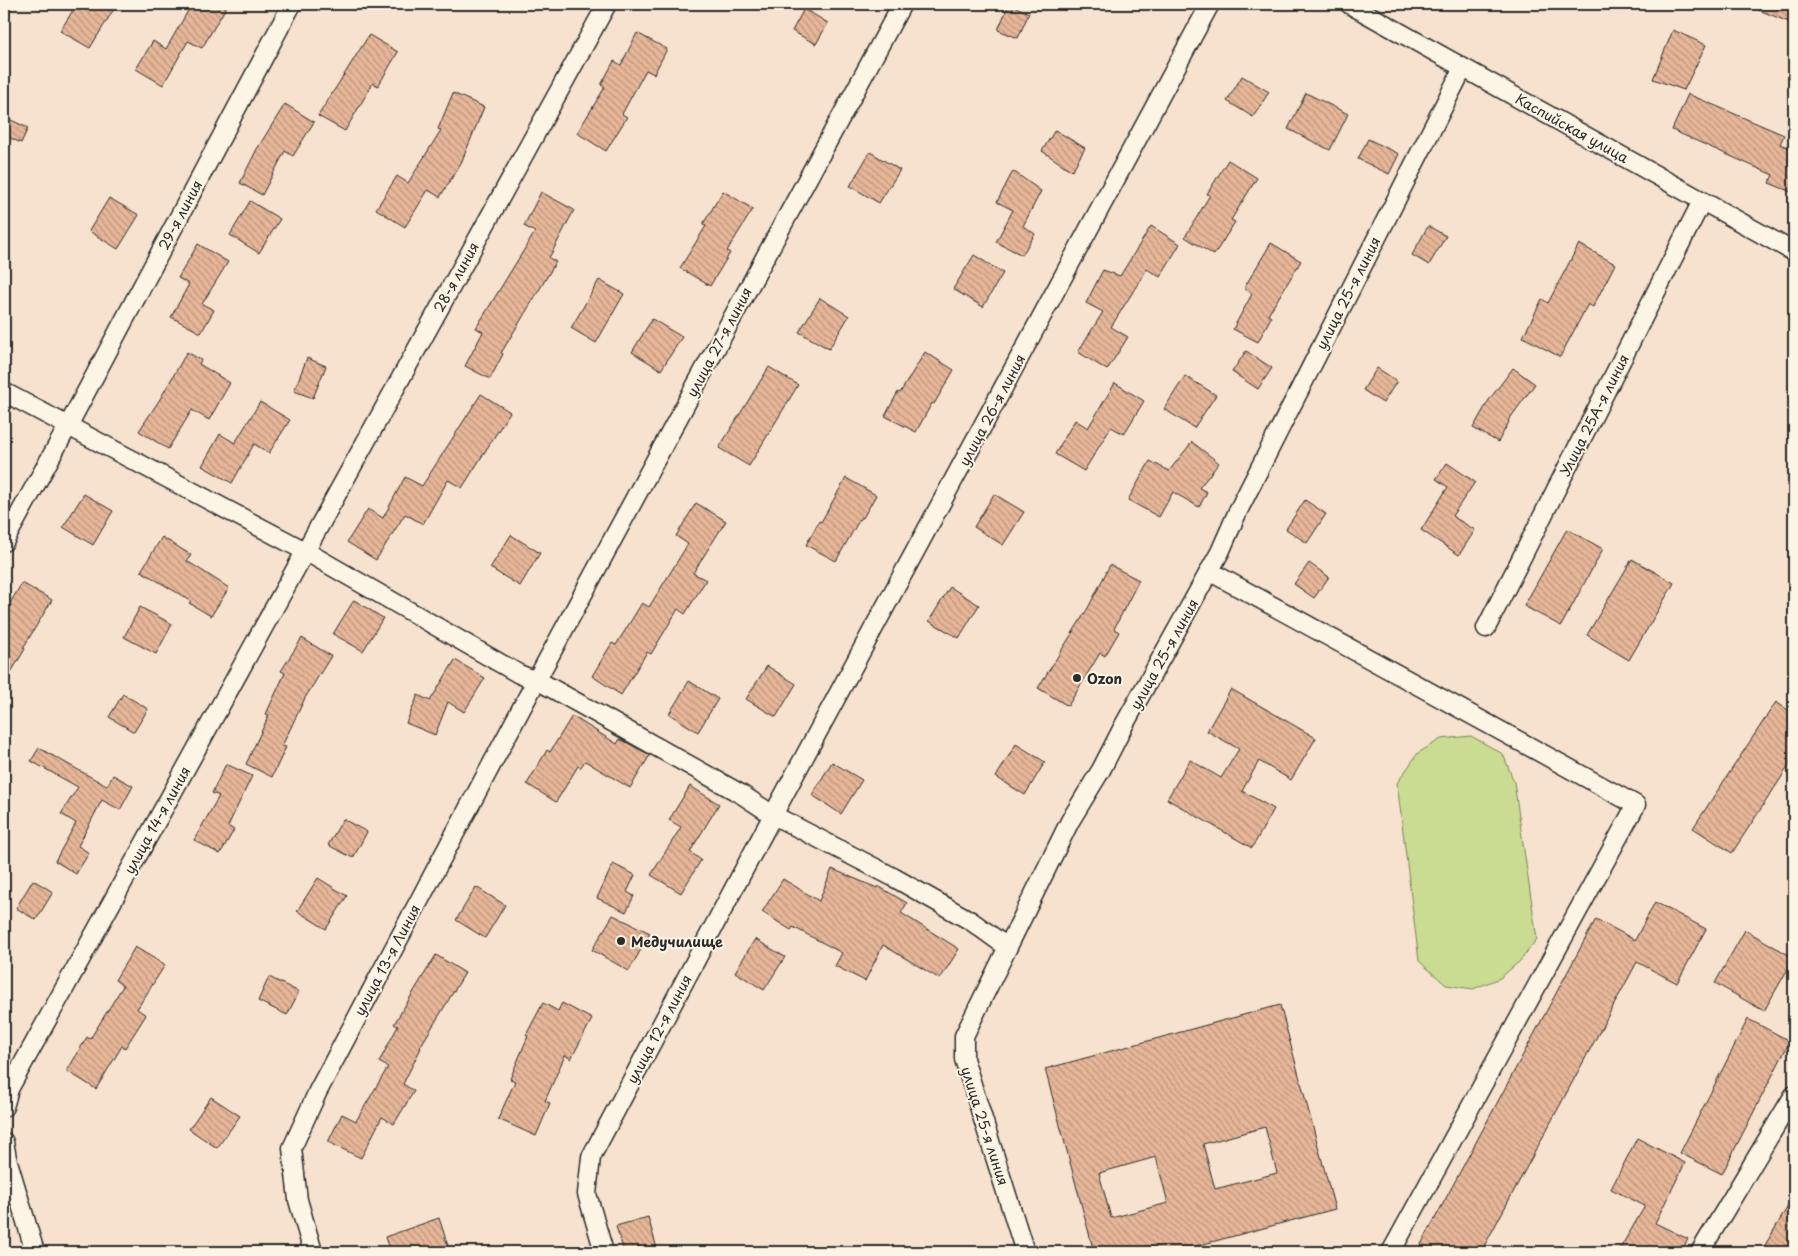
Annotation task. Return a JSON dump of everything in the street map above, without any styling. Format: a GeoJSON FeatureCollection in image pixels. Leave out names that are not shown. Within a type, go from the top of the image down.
{"type":"FeatureCollection","features":[{"type":"Feature","properties":{"kind":"street","name":"29-я линия"},"geometry":{"type":"LineString","coordinates":[[4,542],[68,426],[292,4]]}},
{"type":"Feature","properties":{"kind":"street","name":"28-я линия"},"geometry":{"type":"LineString","coordinates":[[304,551],[607,4]]}},
{"type":"Feature","properties":{"kind":"street","name":"улица 27-я линия"},"geometry":{"type":"LineString","coordinates":[[536,681],[902,4]]}},
{"type":"Feature","properties":{"kind":"street","name":"улица 26-я линия"},"geometry":{"type":"LineString","coordinates":[[773,815],[1210,4]]}},
{"type":"Feature","properties":{"kind":"street","name":"Каспийская улица"},"geometry":{"type":"LineString","coordinates":[[1349,4],[1794,252]]}},
{"type":"Feature","properties":{"kind":"street","name":"улица 25-я линия"},"geometry":{"type":"LineString","coordinates":[[1025,1252],[964,1059],[964,1036],[1070,821],[1101,770],[1209,571],[1463,68]]}},
{"type":"Feature","properties":{"kind":"street","name":"Улица 25А-я линия"},"geometry":{"type":"LineString","coordinates":[[1486,628],[1702,201]]}},
{"type":"Feature","properties":{"kind":"street"},"geometry":{"type":"LineString","coordinates":[[4,392],[304,551],[519,674],[536,681],[741,794],[773,815],[971,920],[1007,946]]}},
{"type":"Feature","properties":{"kind":"street","name":"улица 14-я линия"},"geometry":{"type":"LineString","coordinates":[[4,1107],[9,1089],[304,551]]}},
{"type":"Feature","properties":{"kind":"street"},"geometry":{"type":"LineString","coordinates":[[1209,571],[1636,805],[1391,1252]]}},
{"type":"Feature","properties":{"kind":"street","name":"улица 13-я Линия"},"geometry":{"type":"LineString","coordinates":[[313,1252],[298,1200],[292,1148],[341,1046],[536,681]]}},
{"type":"Feature","properties":{"kind":"street","name":"улица 12-я линия"},"geometry":{"type":"LineString","coordinates":[[604,1252],[587,1194],[591,1157],[773,815]]}},
{"type":"Feature","properties":{"kind":"street"},"geometry":{"type":"LineString","coordinates":[[1700,1252],[1794,1095]]}},
{"type":"Feature","properties":{"kind":"street"},"geometry":{"type":"LineString","coordinates":[[4,1142],[6,1158],[35,1252]]}},
{"type":"Feature","properties":{"kind":"green space"},"geometry":{"type":"Polygon","coordinates":[[[1471,736],[1503,754],[1514,782],[1537,939],[1520,961],[1500,978],[1473,989],[1446,985],[1419,961],[1397,783],[1418,753],[1441,739],[1471,736]]]}},
{"type":"Feature","properties":{"kind":"building"},"geometry":{"type":"Polygon","coordinates":[[[77,4],[117,4],[90,48],[60,31],[77,4]]]}},
{"type":"Feature","properties":{"kind":"building"},"geometry":{"type":"Polygon","coordinates":[[[192,4],[228,4],[202,48],[188,41],[163,85],[136,69],[153,41],[166,49],[192,4]]]}},
{"type":"Feature","properties":{"kind":"building"},"geometry":{"type":"Polygon","coordinates":[[[1009,4],[1029,13],[1018,38],[998,30],[1009,4]]]}},
{"type":"Feature","properties":{"kind":"building"},"geometry":{"type":"Polygon","coordinates":[[[1794,4],[1794,24],[1746,5],[1794,4]]]}},
{"type":"Feature","properties":{"kind":"building"},"geometry":{"type":"Polygon","coordinates":[[[804,9],[828,23],[816,44],[792,31],[804,9]]]}},
{"type":"Feature","properties":{"kind":"building"},"geometry":{"type":"Polygon","coordinates":[[[1673,30],[1706,45],[1684,90],[1653,79],[1673,30]]]}},
{"type":"Feature","properties":{"kind":"building"},"geometry":{"type":"Polygon","coordinates":[[[637,33],[667,49],[654,74],[646,70],[622,114],[627,117],[606,151],[577,133],[605,87],[601,85],[614,61],[621,65],[637,33]]]}},
{"type":"Feature","properties":{"kind":"building"},"geometry":{"type":"Polygon","coordinates":[[[369,35],[398,52],[378,86],[373,83],[345,131],[318,116],[369,35]]]}},
{"type":"Feature","properties":{"kind":"building"},"geometry":{"type":"Polygon","coordinates":[[[1242,76],[1269,92],[1253,117],[1227,101],[1242,76]]]}},
{"type":"Feature","properties":{"kind":"building"},"geometry":{"type":"Polygon","coordinates":[[[453,93],[484,107],[461,163],[440,197],[428,190],[405,227],[376,209],[397,176],[408,183],[441,130],[438,129],[453,93]]]}},
{"type":"Feature","properties":{"kind":"building"},"geometry":{"type":"Polygon","coordinates":[[[1306,93],[1348,114],[1330,150],[1288,129],[1306,93]]]}},
{"type":"Feature","properties":{"kind":"building"},"geometry":{"type":"Polygon","coordinates":[[[1688,94],[1784,135],[1780,144],[1794,150],[1794,193],[1769,183],[1773,175],[1672,130],[1688,94]]]}},
{"type":"Feature","properties":{"kind":"building"},"geometry":{"type":"Polygon","coordinates":[[[285,104],[314,122],[293,156],[285,151],[262,195],[240,183],[257,149],[285,104]]]}},
{"type":"Feature","properties":{"kind":"building"},"geometry":{"type":"Polygon","coordinates":[[[11,120],[28,128],[21,143],[4,135],[11,120]]]}},
{"type":"Feature","properties":{"kind":"building"},"geometry":{"type":"Polygon","coordinates":[[[1055,130],[1085,148],[1072,171],[1042,151],[1055,130]]]}},
{"type":"Feature","properties":{"kind":"building"},"geometry":{"type":"Polygon","coordinates":[[[1368,139],[1399,154],[1389,174],[1358,159],[1368,139]]]}},
{"type":"Feature","properties":{"kind":"building"},"geometry":{"type":"Polygon","coordinates":[[[870,152],[900,170],[879,203],[850,186],[870,152]]]}},
{"type":"Feature","properties":{"kind":"building"},"geometry":{"type":"Polygon","coordinates":[[[1228,160],[1257,178],[1231,220],[1235,222],[1214,255],[1185,237],[1210,195],[1207,194],[1228,160]]]}},
{"type":"Feature","properties":{"kind":"building"},"geometry":{"type":"Polygon","coordinates":[[[1013,171],[1041,191],[1023,226],[1035,234],[1022,255],[996,242],[1013,210],[997,202],[1013,171]]]}},
{"type":"Feature","properties":{"kind":"building"},"geometry":{"type":"Polygon","coordinates":[[[723,191],[753,209],[727,251],[730,253],[710,286],[680,268],[706,226],[703,224],[723,191]]]}},
{"type":"Feature","properties":{"kind":"building"},"geometry":{"type":"Polygon","coordinates":[[[541,192],[574,210],[549,258],[556,262],[501,353],[503,354],[490,379],[465,366],[483,332],[476,328],[535,232],[524,226],[541,192]]]}},
{"type":"Feature","properties":{"kind":"building"},"geometry":{"type":"Polygon","coordinates":[[[109,198],[139,215],[118,249],[89,231],[109,198]]]}},
{"type":"Feature","properties":{"kind":"building"},"geometry":{"type":"Polygon","coordinates":[[[250,201],[280,219],[259,253],[230,235],[250,201]]]}},
{"type":"Feature","properties":{"kind":"building"},"geometry":{"type":"Polygon","coordinates":[[[1151,226],[1180,244],[1160,277],[1147,269],[1111,327],[1128,337],[1107,370],[1078,352],[1103,312],[1086,303],[1103,270],[1120,276],[1151,226]]]}},
{"type":"Feature","properties":{"kind":"building"},"geometry":{"type":"Polygon","coordinates":[[[1428,226],[1446,236],[1429,265],[1412,255],[1428,226]]]}},
{"type":"Feature","properties":{"kind":"building"},"geometry":{"type":"Polygon","coordinates":[[[1271,243],[1301,261],[1268,315],[1271,317],[1258,342],[1233,329],[1252,294],[1244,288],[1271,243]]]}},
{"type":"Feature","properties":{"kind":"building"},"geometry":{"type":"Polygon","coordinates":[[[198,244],[228,262],[202,304],[214,310],[201,333],[171,317],[189,284],[178,278],[198,244]]]}},
{"type":"Feature","properties":{"kind":"building"},"geometry":{"type":"Polygon","coordinates":[[[1579,244],[1615,264],[1593,307],[1588,304],[1560,357],[1523,337],[1542,299],[1548,303],[1579,244]]]}},
{"type":"Feature","properties":{"kind":"building"},"geometry":{"type":"Polygon","coordinates":[[[974,255],[1003,273],[983,307],[953,289],[974,255]]]}},
{"type":"Feature","properties":{"kind":"building"},"geometry":{"type":"Polygon","coordinates":[[[599,280],[624,294],[596,343],[571,328],[599,280]]]}},
{"type":"Feature","properties":{"kind":"building"},"geometry":{"type":"Polygon","coordinates":[[[820,298],[849,316],[829,349],[799,332],[820,298]]]}},
{"type":"Feature","properties":{"kind":"building"},"geometry":{"type":"Polygon","coordinates":[[[652,319],[682,337],[661,370],[632,352],[652,319]]]}},
{"type":"Feature","properties":{"kind":"building"},"geometry":{"type":"Polygon","coordinates":[[[1246,351],[1272,368],[1258,389],[1232,372],[1246,351]]]}},
{"type":"Feature","properties":{"kind":"building"},"geometry":{"type":"Polygon","coordinates":[[[187,352],[201,360],[199,364],[230,383],[209,420],[192,410],[168,449],[139,431],[187,352]]]}},
{"type":"Feature","properties":{"kind":"building"},"geometry":{"type":"Polygon","coordinates":[[[925,352],[954,370],[934,404],[932,403],[916,432],[885,416],[898,392],[900,393],[925,352]]]}},
{"type":"Feature","properties":{"kind":"building"},"geometry":{"type":"Polygon","coordinates":[[[307,358],[326,366],[313,398],[294,391],[307,358]]]}},
{"type":"Feature","properties":{"kind":"building"},"geometry":{"type":"Polygon","coordinates":[[[769,367],[798,385],[749,466],[719,448],[769,367]]]}},
{"type":"Feature","properties":{"kind":"building"},"geometry":{"type":"Polygon","coordinates":[[[1377,368],[1397,381],[1383,403],[1363,390],[1377,368]]]}},
{"type":"Feature","properties":{"kind":"building"},"geometry":{"type":"Polygon","coordinates":[[[1513,368],[1535,384],[1508,421],[1498,442],[1473,428],[1489,400],[1513,368]]]}},
{"type":"Feature","properties":{"kind":"building"},"geometry":{"type":"Polygon","coordinates":[[[1185,376],[1216,395],[1194,428],[1164,409],[1185,376]]]}},
{"type":"Feature","properties":{"kind":"building"},"geometry":{"type":"Polygon","coordinates":[[[1115,383],[1144,401],[1124,434],[1111,427],[1084,471],[1055,454],[1075,420],[1088,428],[1115,383]]]}},
{"type":"Feature","properties":{"kind":"building"},"geometry":{"type":"Polygon","coordinates":[[[481,394],[510,412],[462,488],[448,480],[423,524],[405,514],[376,560],[347,542],[368,509],[383,518],[405,477],[422,486],[481,394]]]}},
{"type":"Feature","properties":{"kind":"building"},"geometry":{"type":"Polygon","coordinates":[[[260,402],[290,420],[269,453],[254,444],[232,483],[202,466],[220,434],[235,443],[260,402]]]}},
{"type":"Feature","properties":{"kind":"building"},"geometry":{"type":"Polygon","coordinates":[[[1192,442],[1219,463],[1199,488],[1207,492],[1199,507],[1173,492],[1159,517],[1128,500],[1150,461],[1169,471],[1192,442]]]}},
{"type":"Feature","properties":{"kind":"building"},"geometry":{"type":"Polygon","coordinates":[[[1447,463],[1475,482],[1452,516],[1475,530],[1459,555],[1421,530],[1448,487],[1436,479],[1447,463]]]}},
{"type":"Feature","properties":{"kind":"building"},"geometry":{"type":"Polygon","coordinates":[[[846,478],[876,495],[836,561],[806,545],[846,478]]]}},
{"type":"Feature","properties":{"kind":"building"},"geometry":{"type":"Polygon","coordinates":[[[84,494],[113,511],[93,545],[63,527],[84,494]]]}},
{"type":"Feature","properties":{"kind":"building"},"geometry":{"type":"Polygon","coordinates":[[[994,494],[1024,512],[1003,545],[974,527],[994,494]]]}},
{"type":"Feature","properties":{"kind":"building"},"geometry":{"type":"Polygon","coordinates":[[[1305,500],[1326,514],[1307,543],[1286,529],[1305,500]]]}},
{"type":"Feature","properties":{"kind":"building"},"geometry":{"type":"Polygon","coordinates":[[[696,503],[726,521],[693,573],[706,580],[685,614],[678,609],[651,654],[647,652],[621,695],[592,676],[612,643],[616,645],[642,603],[649,607],[688,544],[676,536],[696,503]]]}},
{"type":"Feature","properties":{"kind":"building"},"geometry":{"type":"Polygon","coordinates":[[[1567,529],[1603,549],[1561,626],[1524,606],[1567,529]]]}},
{"type":"Feature","properties":{"kind":"building"},"geometry":{"type":"Polygon","coordinates":[[[511,535],[540,553],[520,586],[490,568],[511,535]]]}},
{"type":"Feature","properties":{"kind":"building"},"geometry":{"type":"Polygon","coordinates":[[[162,537],[191,555],[187,561],[229,588],[211,616],[189,603],[191,601],[141,571],[162,537]]]}},
{"type":"Feature","properties":{"kind":"building"},"geometry":{"type":"Polygon","coordinates":[[[1632,559],[1674,583],[1629,660],[1587,635],[1632,559]]]}},
{"type":"Feature","properties":{"kind":"building"},"geometry":{"type":"Polygon","coordinates":[[[1309,563],[1329,577],[1314,598],[1294,584],[1309,563]]]}},
{"type":"Feature","properties":{"kind":"building"},"geometry":{"type":"Polygon","coordinates":[[[1110,565],[1139,580],[1114,629],[1119,632],[1105,656],[1100,653],[1068,706],[1038,688],[1088,608],[1110,565]]]}},
{"type":"Feature","properties":{"kind":"building"},"geometry":{"type":"Polygon","coordinates":[[[22,583],[52,600],[4,684],[4,613],[22,583]]]}},
{"type":"Feature","properties":{"kind":"building"},"geometry":{"type":"Polygon","coordinates":[[[950,587],[979,605],[959,638],[929,621],[950,587]]]}},
{"type":"Feature","properties":{"kind":"building"},"geometry":{"type":"Polygon","coordinates":[[[354,600],[383,618],[363,651],[333,634],[354,600]]]}},
{"type":"Feature","properties":{"kind":"building"},"geometry":{"type":"Polygon","coordinates":[[[140,607],[172,624],[156,654],[124,637],[140,607]]]}},
{"type":"Feature","properties":{"kind":"building"},"geometry":{"type":"Polygon","coordinates":[[[302,638],[331,656],[305,698],[282,746],[286,747],[272,777],[246,764],[269,715],[266,714],[285,673],[281,671],[302,638]]]}},
{"type":"Feature","properties":{"kind":"building"},"geometry":{"type":"Polygon","coordinates":[[[455,660],[485,678],[464,712],[448,702],[435,735],[406,723],[418,695],[430,701],[455,660]]]}},
{"type":"Feature","properties":{"kind":"building"},"geometry":{"type":"Polygon","coordinates":[[[767,666],[796,684],[776,717],[746,699],[767,666]]]}},
{"type":"Feature","properties":{"kind":"building"},"geometry":{"type":"Polygon","coordinates":[[[689,681],[718,699],[698,732],[669,714],[689,681]]]}},
{"type":"Feature","properties":{"kind":"building"},"geometry":{"type":"Polygon","coordinates":[[[1231,689],[1316,738],[1291,780],[1259,761],[1242,791],[1274,809],[1252,848],[1167,799],[1190,760],[1221,778],[1239,749],[1207,731],[1231,689]]]}},
{"type":"Feature","properties":{"kind":"building"},"geometry":{"type":"Polygon","coordinates":[[[123,694],[148,709],[134,732],[109,717],[123,694]]]}},
{"type":"Feature","properties":{"kind":"building"},"geometry":{"type":"Polygon","coordinates":[[[1776,702],[1794,714],[1794,758],[1732,853],[1693,828],[1776,702]]]}},
{"type":"Feature","properties":{"kind":"building"},"geometry":{"type":"Polygon","coordinates":[[[572,716],[617,744],[620,739],[650,755],[630,788],[585,761],[580,768],[578,766],[556,802],[527,784],[547,750],[550,752],[572,716]]]}},
{"type":"Feature","properties":{"kind":"building"},"geometry":{"type":"Polygon","coordinates":[[[1016,744],[1045,762],[1025,795],[996,777],[1016,744]]]}},
{"type":"Feature","properties":{"kind":"building"},"geometry":{"type":"Polygon","coordinates":[[[39,748],[107,786],[113,775],[133,786],[120,810],[102,800],[78,846],[89,853],[76,874],[55,861],[76,823],[61,814],[78,787],[31,761],[39,748]]]}},
{"type":"Feature","properties":{"kind":"building"},"geometry":{"type":"Polygon","coordinates":[[[832,762],[862,780],[841,814],[812,795],[832,762]]]}},
{"type":"Feature","properties":{"kind":"building"},"geometry":{"type":"Polygon","coordinates":[[[226,764],[252,776],[228,826],[234,830],[220,854],[194,840],[219,796],[212,793],[226,764]]]}},
{"type":"Feature","properties":{"kind":"building"},"geometry":{"type":"Polygon","coordinates":[[[690,786],[719,804],[690,852],[701,860],[681,893],[651,875],[681,827],[669,820],[690,786]]]}},
{"type":"Feature","properties":{"kind":"building"},"geometry":{"type":"Polygon","coordinates":[[[343,819],[367,832],[353,858],[328,845],[343,819]]]}},
{"type":"Feature","properties":{"kind":"building"},"geometry":{"type":"Polygon","coordinates":[[[613,864],[635,875],[627,892],[634,896],[626,912],[597,898],[613,864]]]}},
{"type":"Feature","properties":{"kind":"building"},"geometry":{"type":"Polygon","coordinates":[[[832,869],[877,888],[878,886],[907,903],[901,913],[959,949],[940,979],[883,945],[865,981],[835,966],[842,953],[793,927],[791,930],[762,912],[783,879],[819,901],[832,869]]]}},
{"type":"Feature","properties":{"kind":"building"},"geometry":{"type":"Polygon","coordinates":[[[318,878],[347,896],[326,929],[297,911],[318,878]]]}},
{"type":"Feature","properties":{"kind":"building"},"geometry":{"type":"Polygon","coordinates":[[[33,880],[53,892],[36,920],[16,908],[33,880]]]}},
{"type":"Feature","properties":{"kind":"building"},"geometry":{"type":"Polygon","coordinates":[[[476,887],[505,905],[485,938],[456,920],[476,887]]]}},
{"type":"Feature","properties":{"kind":"building"},"geometry":{"type":"Polygon","coordinates":[[[1655,902],[1706,929],[1677,983],[1637,962],[1481,1252],[1417,1252],[1596,919],[1635,940],[1655,902]]]}},
{"type":"Feature","properties":{"kind":"building","name":"Медучилище"},"geometry":{"type":"Polygon","coordinates":[[[613,915],[650,933],[629,971],[592,950],[613,915]]]}},
{"type":"Feature","properties":{"kind":"building"},"geometry":{"type":"Polygon","coordinates":[[[1745,930],[1794,958],[1764,1011],[1715,983],[1745,930]]]}},
{"type":"Feature","properties":{"kind":"building"},"geometry":{"type":"Polygon","coordinates":[[[755,939],[785,957],[764,990],[735,972],[755,939]]]}},
{"type":"Feature","properties":{"kind":"building"},"geometry":{"type":"Polygon","coordinates":[[[135,947],[165,965],[137,1009],[146,1015],[125,1048],[122,1046],[96,1089],[67,1071],[87,1037],[90,1039],[123,986],[115,980],[135,947]]]}},
{"type":"Feature","properties":{"kind":"building"},"geometry":{"type":"Polygon","coordinates":[[[436,955],[465,973],[420,1047],[403,1084],[414,1091],[394,1124],[382,1117],[361,1158],[328,1142],[342,1114],[356,1121],[388,1067],[379,1062],[398,1026],[394,1024],[436,955]]]}},
{"type":"Feature","properties":{"kind":"building"},"geometry":{"type":"Polygon","coordinates":[[[269,977],[299,992],[287,1015],[258,1001],[269,977]]]}},
{"type":"Feature","properties":{"kind":"building"},"geometry":{"type":"Polygon","coordinates":[[[543,1003],[558,1011],[562,1003],[592,1019],[571,1059],[565,1055],[545,1101],[550,1103],[536,1136],[498,1119],[515,1081],[510,1079],[528,1036],[526,1035],[543,1003]]]}},
{"type":"Feature","properties":{"kind":"building"},"geometry":{"type":"Polygon","coordinates":[[[1280,1005],[1335,1209],[1174,1252],[1094,1252],[1045,1069],[1280,1005]],[[1265,1127],[1203,1144],[1215,1189],[1277,1173],[1265,1127]],[[1156,1157],[1099,1173],[1111,1218],[1168,1203],[1156,1157]]]}},
{"type":"Feature","properties":{"kind":"building"},"geometry":{"type":"Polygon","coordinates":[[[1748,1019],[1790,1041],[1722,1174],[1680,1153],[1748,1019]]]}},
{"type":"Feature","properties":{"kind":"building"},"geometry":{"type":"Polygon","coordinates":[[[211,1097],[240,1116],[217,1148],[189,1129],[211,1097]]]}},
{"type":"Feature","properties":{"kind":"building"},"geometry":{"type":"Polygon","coordinates":[[[1637,1138],[1685,1163],[1655,1223],[1688,1239],[1681,1252],[1618,1252],[1645,1206],[1611,1189],[1637,1138]]]}},
{"type":"Feature","properties":{"kind":"building"},"geometry":{"type":"Polygon","coordinates":[[[1794,1196],[1794,1252],[1761,1252],[1794,1196]]]}},
{"type":"Feature","properties":{"kind":"building"},"geometry":{"type":"Polygon","coordinates":[[[648,1217],[658,1252],[624,1252],[616,1226],[648,1217]]]}},
{"type":"Feature","properties":{"kind":"building"},"geometry":{"type":"Polygon","coordinates":[[[439,1218],[450,1252],[390,1252],[385,1237],[439,1218]]]}},
{"type":"Feature","properties":{"kind":"place","name":"Ozon"},"geometry":{"type":"Point","coordinates":[1077,678]}},
{"type":"Feature","properties":{"kind":"place","name":"Медучилище"},"geometry":{"type":"Point","coordinates":[621,941]}}]}
